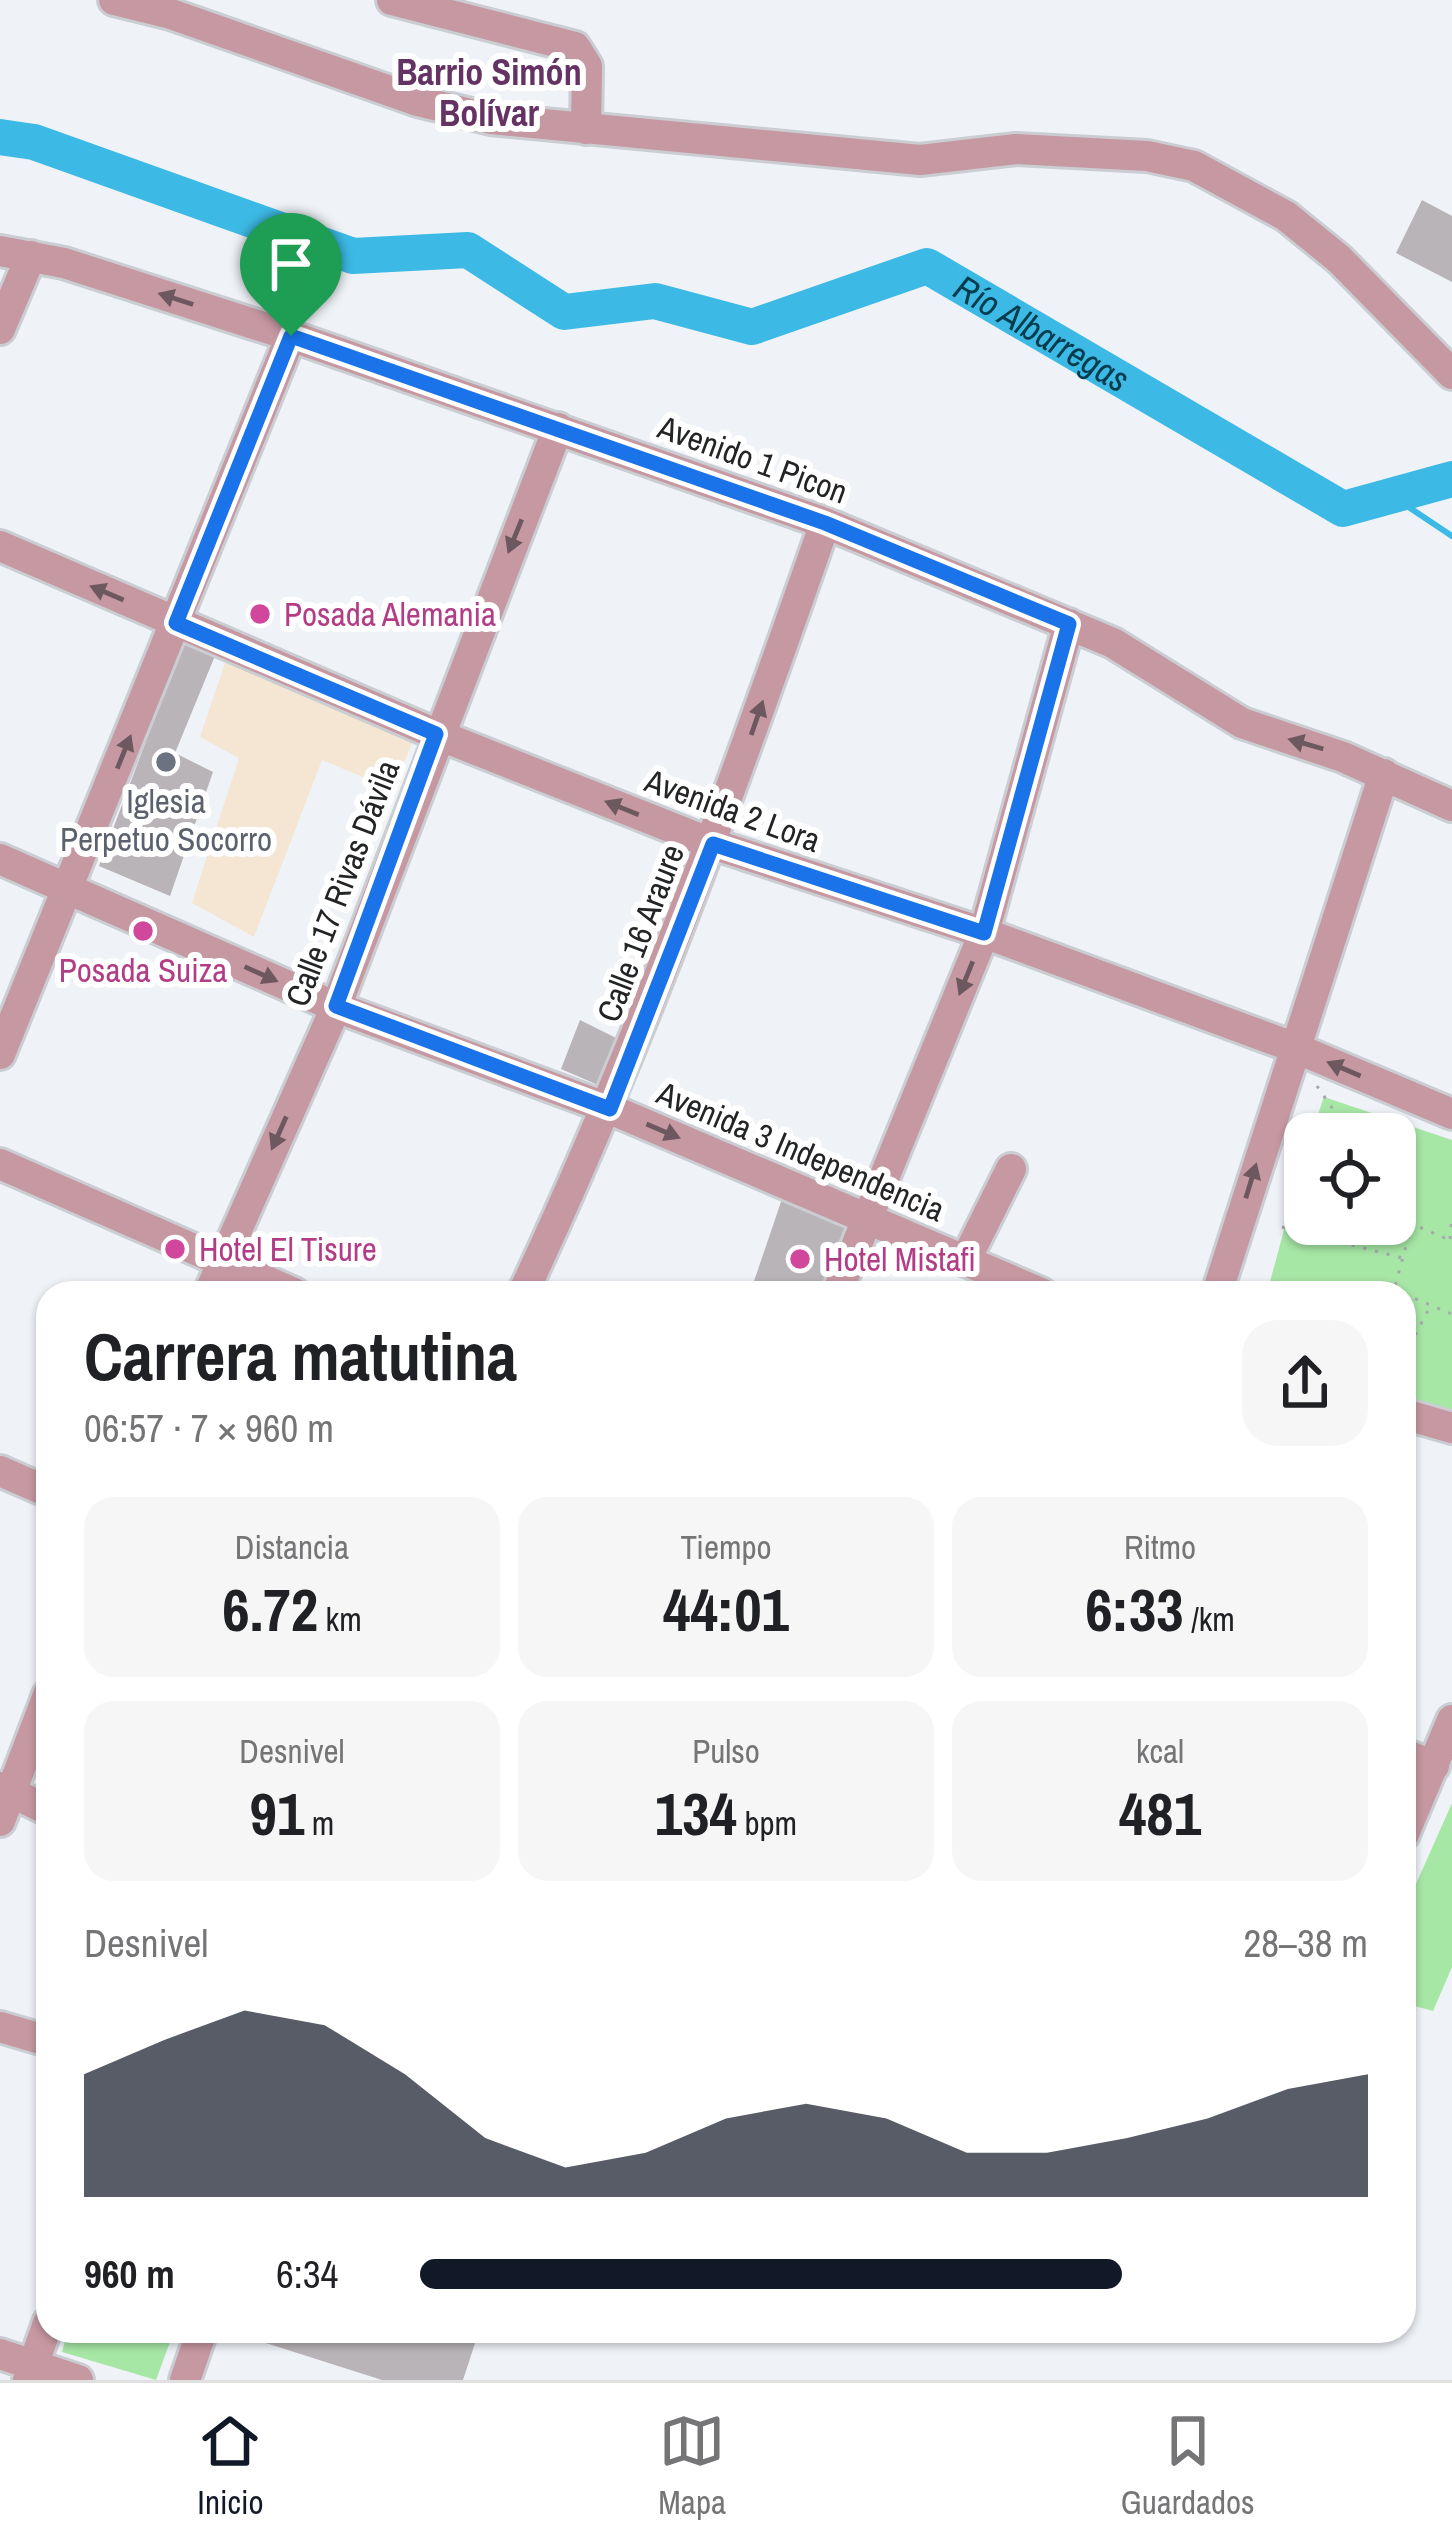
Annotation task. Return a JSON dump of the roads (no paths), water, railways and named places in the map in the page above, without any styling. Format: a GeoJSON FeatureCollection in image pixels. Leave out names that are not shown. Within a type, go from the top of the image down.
{"type":"FeatureCollection","features":[{"type":"Feature","properties":{"kind":"street"},"geometry":{"type":"LineString","coordinates":[[114,0],[171,14],[458,113],[938,161],[1016,149],[1147,156],[1194,166],[1286,216],[1339,259],[1452,374]]}},
{"type":"Feature","properties":{"kind":"street"},"geometry":{"type":"LineString","coordinates":[[392,0],[575,47],[587,66],[586,129]]}},
{"type":"Feature","properties":{"kind":"street"},"geometry":{"type":"LineString","coordinates":[[0,328],[15,253]]}},
{"type":"Feature","properties":{"kind":"street","name":"Avenido 1 Picon"},"geometry":{"type":"LineString","coordinates":[[15,253],[291,336],[825,523],[1069,624],[1161,669],[1242,723],[1384,774],[1452,806]]}},
{"type":"Feature","properties":{"kind":"street"},"geometry":{"type":"LineString","coordinates":[[0,1054],[291,336]]}},
{"type":"Feature","properties":{"kind":"street","name":"Calle 17 Rivas Dávila"},"geometry":{"type":"LineString","coordinates":[[213,1281],[336,1006],[436,734],[558,428]]}},
{"type":"Feature","properties":{"kind":"street","name":"Calle 16 Araure"},"geometry":{"type":"LineString","coordinates":[[530,1281],[610,1109],[713,844],[825,523]]}},
{"type":"Feature","properties":{"kind":"street","name":"Avenida 2 Lora"},"geometry":{"type":"LineString","coordinates":[[0,547],[436,734],[713,844],[984,933],[1292,1047],[1452,1114]]}},
{"type":"Feature","properties":{"kind":"street"},"geometry":{"type":"LineString","coordinates":[[843,1281],[984,933],[1069,624]]}},
{"type":"Feature","properties":{"kind":"street"},"geometry":{"type":"LineString","coordinates":[[1220,1281],[1384,774]]}},
{"type":"Feature","properties":{"kind":"street","name":"Avenida 3 Independencia"},"geometry":{"type":"LineString","coordinates":[[0,859],[336,1006],[610,1109],[1012,1281]]}},
{"type":"Feature","properties":{"kind":"street"},"geometry":{"type":"LineString","coordinates":[[0,1164],[266,1281]]}},
{"type":"Feature","properties":{"kind":"street"},"geometry":{"type":"LineString","coordinates":[[965,1261],[1011,1169]]}},
{"type":"Feature","properties":{"kind":"street"},"geometry":{"type":"LineString","coordinates":[[1416,1417],[1452,1427]]}},
{"type":"Feature","properties":{"kind":"street"},"geometry":{"type":"LineString","coordinates":[[0,1471],[36,1487]]}},
{"type":"Feature","properties":{"kind":"street"},"geometry":{"type":"LineString","coordinates":[[1416,1807],[1452,1720]]}},
{"type":"Feature","properties":{"kind":"street"},"geometry":{"type":"LineString","coordinates":[[36,1724],[4,1800],[36,1807]]}},
{"type":"Feature","properties":{"kind":"street"},"geometry":{"type":"LineString","coordinates":[[1416,1759],[1434,1766]]}},
{"type":"Feature","properties":{"kind":"street"},"geometry":{"type":"LineString","coordinates":[[0,2027],[36,2038]]}},
{"type":"Feature","properties":{"kind":"street"},"geometry":{"type":"LineString","coordinates":[[31,2373],[41,2343]]}},
{"type":"Feature","properties":{"kind":"street"},"geometry":{"type":"LineString","coordinates":[[185,2380],[198,2343]]}},
{"type":"Feature","properties":{"kind":"street"},"geometry":{"type":"LineString","coordinates":[[0,2354],[31,2373],[78,2380]]}},
{"type":"Feature","properties":{"kind":"waterway","name":"Río Albarregas"},"geometry":{"type":"LineString","coordinates":[[0,137],[34,142],[353,256],[468,250],[564,312],[655,301],[752,327],[927,266],[1343,509],[1452,479]]}},
{"type":"Feature","properties":{"kind":"waterway"},"geometry":{"type":"LineString","coordinates":[[1392,496],[1452,536]]}},
{"type":"Feature","properties":{"kind":"place","name":"Posada Alemania"},"geometry":{"type":"Point","coordinates":[260,614]}},
{"type":"Feature","properties":{"kind":"place","name":"Iglesia Perpetuo Socorro"},"geometry":{"type":"Point","coordinates":[166,762]}},
{"type":"Feature","properties":{"kind":"place","name":"Posada Suiza"},"geometry":{"type":"Point","coordinates":[143,931]}},
{"type":"Feature","properties":{"kind":"place","name":"Hotel El Tisure"},"geometry":{"type":"Point","coordinates":[175,1249]}},
{"type":"Feature","properties":{"kind":"place","name":"Hotel Mistafi"},"geometry":{"type":"Point","coordinates":[800,1259]}},
{"type":"Feature","properties":{"kind":"district","name":"Barrio Simón Bolívar"},"geometry":{"type":"Point","coordinates":[489,92]}}]}
